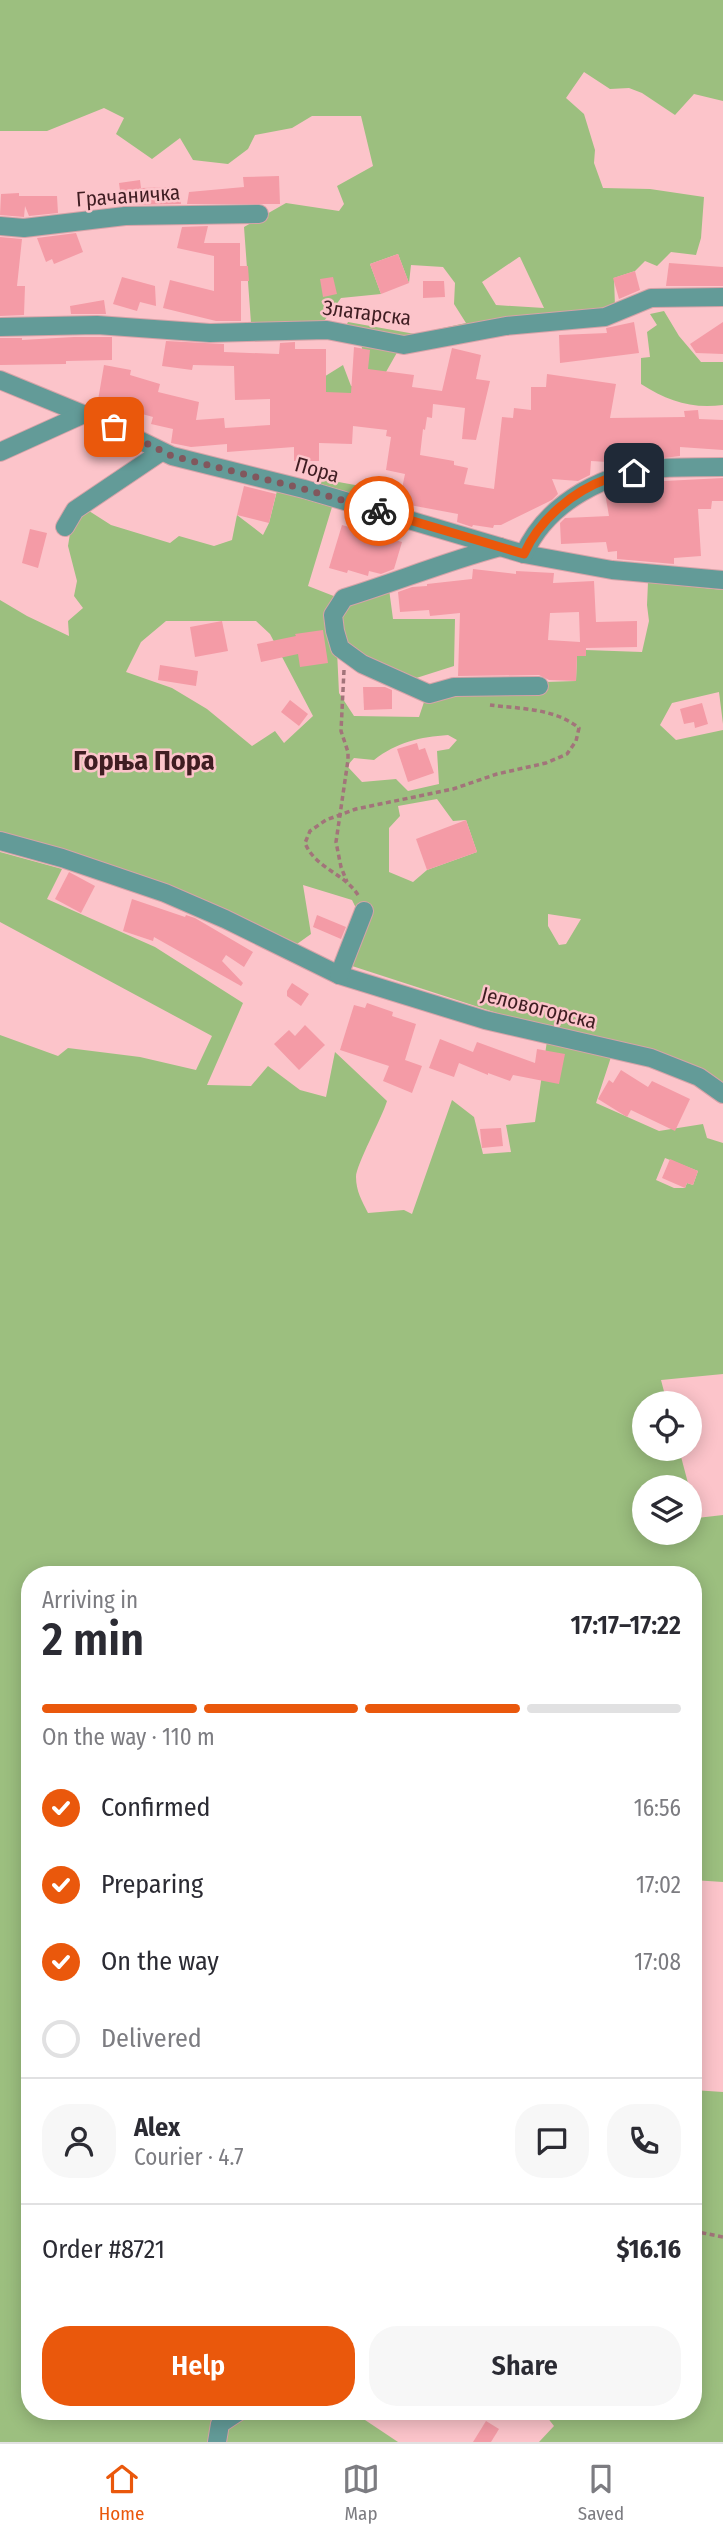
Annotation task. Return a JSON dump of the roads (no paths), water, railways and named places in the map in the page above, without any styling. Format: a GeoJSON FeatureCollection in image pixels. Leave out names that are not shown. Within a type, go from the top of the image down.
{"type":"FeatureCollection","features":[{"type":"Feature","properties":{"kind":"street","name":"Грачаничка"},"geometry":{"type":"LineString","coordinates":[[0,226],[24,228],[125,216],[259,214]]}},
{"type":"Feature","properties":{"kind":"street","name":"Златарска"},"geometry":{"type":"LineString","coordinates":[[0,327],[97,325],[210,333],[327,330],[404,345],[506,326],[605,317],[651,298],[723,297]]}},
{"type":"Feature","properties":{"kind":"street","name":"Пора"},"geometry":{"type":"LineString","coordinates":[[0,380],[84,414],[161,452],[304,489],[524,554],[602,568],[723,580]]}},
{"type":"Feature","properties":{"kind":"street"},"geometry":{"type":"LineString","coordinates":[[0,452],[84,414]]}},
{"type":"Feature","properties":{"kind":"street"},"geometry":{"type":"LineString","coordinates":[[65,527],[75,510],[161,452]]}},
{"type":"Feature","properties":{"kind":"street"},"geometry":{"type":"LineString","coordinates":[[524,554],[529,543],[567,501],[607,479],[661,468],[723,467]]}},
{"type":"Feature","properties":{"kind":"street"},"geometry":{"type":"LineString","coordinates":[[500,547],[452,560],[404,580],[344,598],[334,615],[337,639],[340,648],[362,664],[429,694],[454,687],[539,686]]}},
{"type":"Feature","properties":{"kind":"street","name":"Јеловогорска"},"geometry":{"type":"LineString","coordinates":[[0,841],[62,858],[165,893],[340,975],[485,1020],[652,1058],[698,1077],[723,1094]]}},
{"type":"Feature","properties":{"kind":"street"},"geometry":{"type":"LineString","coordinates":[[340,975],[364,911]]}},
{"type":"Feature","properties":{"kind":"street"},"geometry":{"type":"LineString","coordinates":[[217,2442],[220,2424],[226,2420]]}},
{"type":"Feature","properties":{"kind":"district","name":"Горња Пора"},"geometry":{"type":"Point","coordinates":[144,760]}}]}
